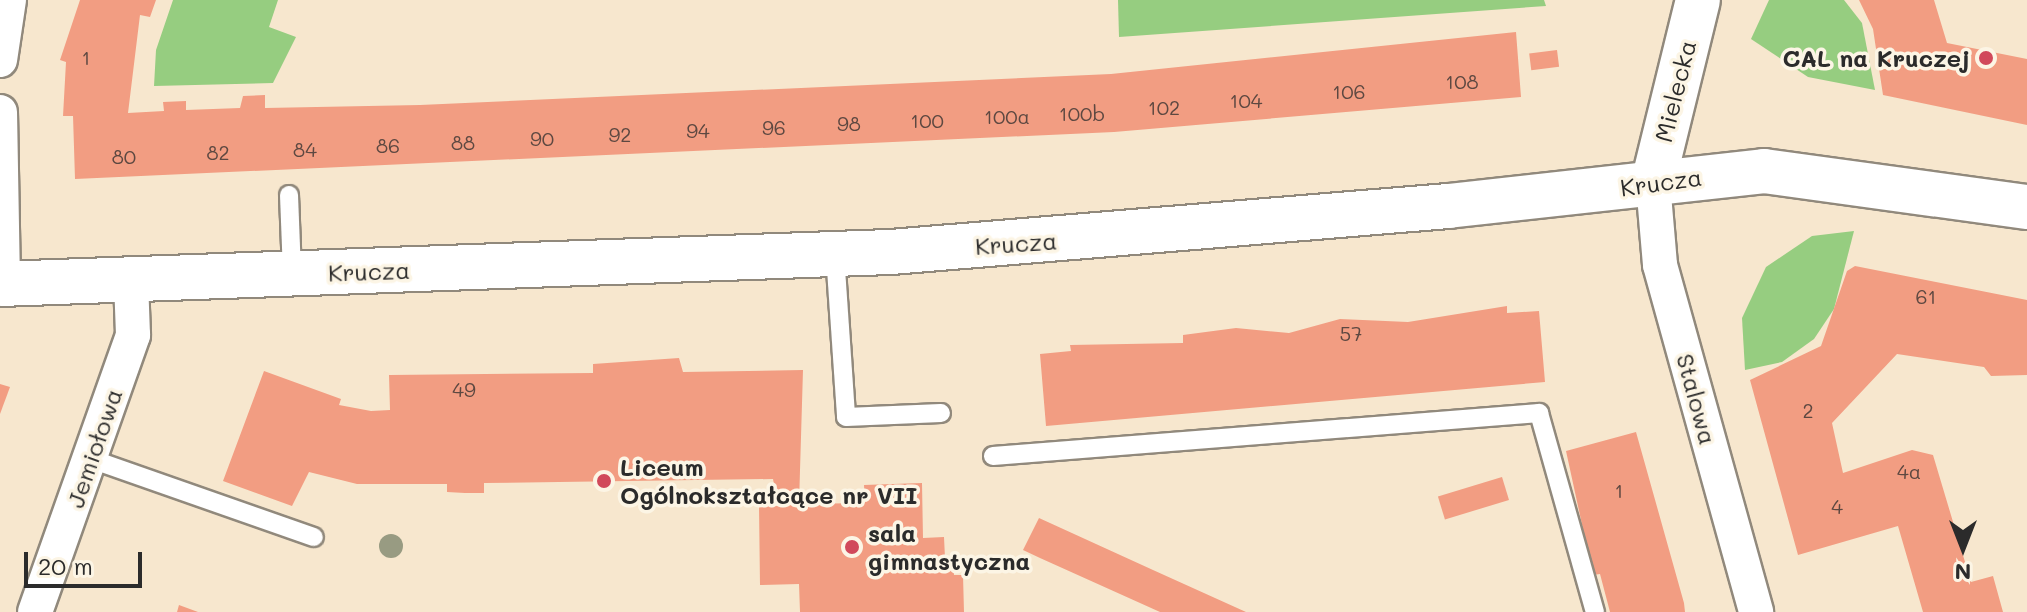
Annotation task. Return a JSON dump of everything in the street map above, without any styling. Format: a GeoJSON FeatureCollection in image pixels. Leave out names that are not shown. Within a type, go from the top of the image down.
{"type":"FeatureCollection","features":[{"type":"Feature","properties":{"kind":"street"},"geometry":{"type":"LineString","coordinates":[[0,60],[9,0]]}},
{"type":"Feature","properties":{"kind":"street","name":"Mielecka"},"geometry":{"type":"LineString","coordinates":[[1653,183],[1698,0]]}},
{"type":"Feature","properties":{"kind":"street"},"geometry":{"type":"LineString","coordinates":[[0,112],[2,284]]}},
{"type":"Feature","properties":{"kind":"street","name":"Krucza"},"geometry":{"type":"LineString","coordinates":[[2,284],[835,254],[1155,233],[1777,171],[2027,207]]}},
{"type":"Feature","properties":{"kind":"street","name":"Stalowa"},"geometry":{"type":"LineString","coordinates":[[1653,183],[1660,265],[1756,612]]}},
{"type":"Feature","properties":{"kind":"street","name":"Jemiołowa"},"geometry":{"type":"LineString","coordinates":[[35,612],[133,335],[131,280]]}},
{"type":"Feature","properties":{"kind":"lane"},"geometry":{"type":"LineString","coordinates":[[289,195],[292,274]]}},
{"type":"Feature","properties":{"kind":"lane"},"geometry":{"type":"LineString","coordinates":[[835,254],[846,417],[941,413]]}},
{"type":"Feature","properties":{"kind":"lane"},"geometry":{"type":"LineString","coordinates":[[993,456],[1539,413],[1595,612]]}},
{"type":"Feature","properties":{"kind":"lane"},"geometry":{"type":"LineString","coordinates":[[91,459],[314,537]]}},
{"type":"Feature","properties":{"kind":"green space"},"geometry":{"type":"Polygon","coordinates":[[[173,0],[278,0],[269,27],[296,37],[273,83],[154,86],[156,50],[173,0]]]}},
{"type":"Feature","properties":{"kind":"green space"},"geometry":{"type":"Polygon","coordinates":[[[1118,0],[1544,0],[1546,6],[1119,37],[1118,0]]]}},
{"type":"Feature","properties":{"kind":"green space"},"geometry":{"type":"Polygon","coordinates":[[[1769,0],[1844,0],[1862,23],[1875,90],[1808,77],[1751,39],[1769,0]]]}},
{"type":"Feature","properties":{"kind":"green space"},"geometry":{"type":"Polygon","coordinates":[[[1854,231],[1834,309],[1814,339],[1782,362],[1745,370],[1742,318],[1766,267],[1812,236],[1854,231]]]}},
{"type":"Feature","properties":{"kind":"building"},"geometry":{"type":"Polygon","coordinates":[[[80,0],[156,0],[150,17],[140,15],[128,113],[164,111],[163,102],[186,101],[186,110],[240,108],[243,96],[265,95],[265,108],[420,105],[1111,74],[1516,32],[1521,97],[1114,132],[75,179],[73,116],[63,116],[66,62],[60,60],[80,0]]]}},
{"type":"Feature","properties":{"kind":"building"},"geometry":{"type":"Polygon","coordinates":[[[1859,0],[1934,0],[1947,43],[2027,59],[2027,125],[1883,95],[1873,29],[1859,0]]]}},
{"type":"Feature","properties":{"kind":"building"},"geometry":{"type":"Polygon","coordinates":[[[1557,50],[1559,67],[1531,70],[1529,53],[1557,50]]]}},
{"type":"Feature","properties":{"kind":"building"},"geometry":{"type":"Polygon","coordinates":[[[1855,266],[2027,300],[2027,375],[1991,376],[1984,367],[1897,354],[1832,423],[1843,473],[1912,450],[1933,455],[1971,582],[1993,576],[2003,612],[1923,612],[1898,526],[1798,555],[1750,380],[1821,346],[1847,271],[1855,266]]]}},
{"type":"Feature","properties":{"kind":"building"},"geometry":{"type":"Polygon","coordinates":[[[1507,306],[1507,313],[1539,311],[1545,382],[1046,426],[1040,354],[1071,351],[1070,345],[1183,343],[1183,335],[1236,328],[1289,333],[1340,319],[1408,322],[1507,306]]]}},
{"type":"Feature","properties":{"kind":"building"},"geometry":{"type":"Polygon","coordinates":[[[679,358],[683,372],[803,370],[799,504],[865,503],[864,485],[922,483],[923,538],[944,537],[945,558],[953,557],[954,575],[963,575],[964,612],[800,612],[799,584],[760,585],[759,506],[778,506],[773,479],[484,483],[484,493],[465,493],[447,492],[447,484],[357,484],[309,472],[292,506],[223,481],[264,371],[341,399],[339,405],[371,411],[390,410],[389,375],[593,373],[593,364],[679,358]]]}},
{"type":"Feature","properties":{"kind":"building"},"geometry":{"type":"Polygon","coordinates":[[[0,384],[10,387],[0,414],[0,384]]]}},
{"type":"Feature","properties":{"kind":"building"},"geometry":{"type":"Polygon","coordinates":[[[1636,432],[1685,612],[1610,612],[1600,574],[1593,575],[1566,451],[1636,432]]]}},
{"type":"Feature","properties":{"kind":"building"},"geometry":{"type":"Polygon","coordinates":[[[1502,477],[1509,500],[1445,520],[1438,497],[1502,477]]]}},
{"type":"Feature","properties":{"kind":"building"},"geometry":{"type":"Polygon","coordinates":[[[1039,518],[1246,612],[1160,612],[1040,558],[1023,550],[1039,518]]]}},
{"type":"Feature","properties":{"kind":"building"},"geometry":{"type":"Polygon","coordinates":[[[179,605],[198,612],[177,612],[179,605]]]}},
{"type":"Feature","properties":{"kind":"place","name":"CAL na Kruczej"},"geometry":{"type":"Point","coordinates":[1986,58]}},
{"type":"Feature","properties":{"kind":"place","name":"Liceum Ogólnokształcące nr VII"},"geometry":{"type":"Point","coordinates":[604,481]}},
{"type":"Feature","properties":{"kind":"place","name":"sala gimnastyczna"},"geometry":{"type":"Point","coordinates":[852,547]}}]}
